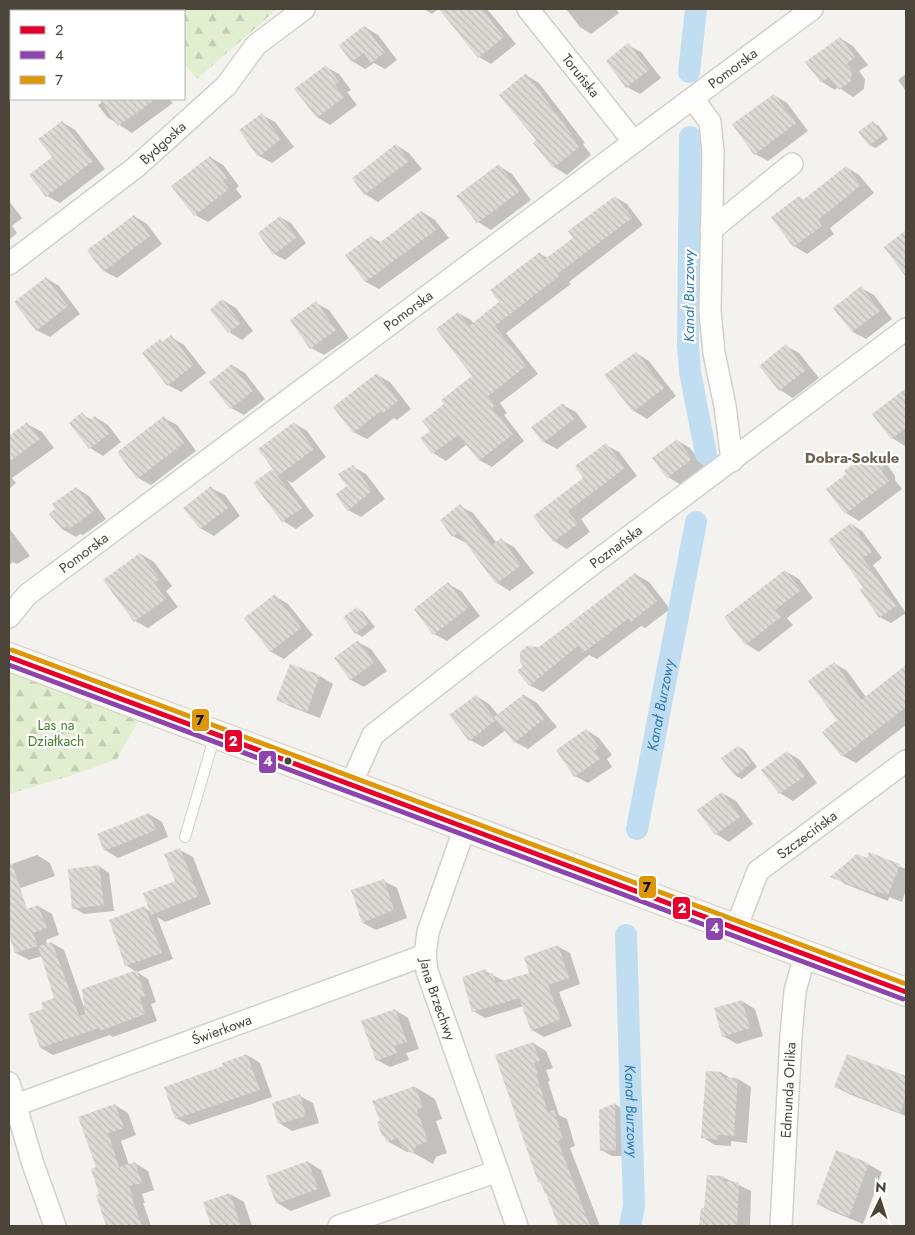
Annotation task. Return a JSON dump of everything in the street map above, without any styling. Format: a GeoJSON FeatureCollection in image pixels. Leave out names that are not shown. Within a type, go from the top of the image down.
{"type":"FeatureCollection","features":[{"type":"Feature","properties":{"kind":"street","name":"Bydgoska"},"geometry":{"type":"LineString","coordinates":[[9,264],[136,167],[226,86],[256,46],[304,9]]}},
{"type":"Feature","properties":{"kind":"street","name":"Toruńska"},"geometry":{"type":"LineString","coordinates":[[528,9],[634,142]]}},
{"type":"Feature","properties":{"kind":"street","name":"Pomorska"},"geometry":{"type":"LineString","coordinates":[[9,617],[27,595],[812,9]]}},
{"type":"Feature","properties":{"kind":"street"},"geometry":{"type":"LineString","coordinates":[[693,99],[710,122],[713,152],[710,311],[714,353],[726,406],[732,461]]}},
{"type":"Feature","properties":{"kind":"street"},"geometry":{"type":"LineString","coordinates":[[711,230],[792,164]]}},
{"type":"Feature","properties":{"kind":"street","name":"Poznańska"},"geometry":{"type":"LineString","coordinates":[[351,784],[373,734],[582,572],[906,329]]}},
{"type":"Feature","properties":{"kind":"street"},"geometry":{"type":"LineString","coordinates":[[9,656],[906,992]]}},
{"type":"Feature","properties":{"kind":"street","name":"Szczecińska"},"geometry":{"type":"LineString","coordinates":[[736,928],[758,871],[906,762]]}},
{"type":"Feature","properties":{"kind":"street","name":"Jana Brzechwy"},"geometry":{"type":"LineString","coordinates":[[465,828],[428,932],[425,954],[427,971],[517,1226]]}},
{"type":"Feature","properties":{"kind":"street","name":"Świerkowa"},"geometry":{"type":"LineString","coordinates":[[16,1105],[425,954]]}},
{"type":"Feature","properties":{"kind":"street","name":"Edmunda Orlika"},"geometry":{"type":"LineString","coordinates":[[781,1226],[791,1036],[795,991],[805,955]]}},
{"type":"Feature","properties":{"kind":"street"},"geometry":{"type":"LineString","coordinates":[[9,1083],[33,1164],[55,1226]]}},
{"type":"Feature","properties":{"kind":"street"},"geometry":{"type":"LineString","coordinates":[[339,1226],[498,1170]]}},
{"type":"Feature","properties":{"kind":"lane"},"geometry":{"type":"LineString","coordinates":[[185,837],[215,734]]}},
{"type":"Feature","properties":{"kind":"green space"},"geometry":{"type":"Polygon","coordinates":[[[9,9],[69,9],[10,10],[9,55],[9,9]]]}},
{"type":"Feature","properties":{"kind":"green space"},"geometry":{"type":"Polygon","coordinates":[[[277,9],[197,79],[185,64],[185,10],[137,10],[277,9]]]}},
{"type":"Feature","properties":{"kind":"green space","name":"Las na Działkach"},"geometry":{"type":"Polygon","coordinates":[[[9,667],[141,716],[117,759],[73,775],[9,794],[9,667]]]}},
{"type":"Feature","properties":{"kind":"building"},"geometry":{"type":"Polygon","coordinates":[[[439,9],[482,9],[504,37],[478,58],[439,9]]]}},
{"type":"Feature","properties":{"kind":"building"},"geometry":{"type":"Polygon","coordinates":[[[364,26],[385,52],[371,63],[364,53],[351,62],[339,45],[364,26]]]}},
{"type":"Feature","properties":{"kind":"building"},"geometry":{"type":"Polygon","coordinates":[[[840,37],[855,57],[847,64],[852,71],[851,81],[839,90],[829,77],[821,83],[805,62],[840,37]]]}},
{"type":"Feature","properties":{"kind":"building"},"geometry":{"type":"Polygon","coordinates":[[[628,43],[649,70],[626,88],[606,61],[628,43]]]}},
{"type":"Feature","properties":{"kind":"building"},"geometry":{"type":"Polygon","coordinates":[[[326,65],[339,82],[335,85],[344,97],[317,118],[294,89],[326,65]]]}},
{"type":"Feature","properties":{"kind":"building"},"geometry":{"type":"Polygon","coordinates":[[[526,73],[579,147],[553,168],[533,143],[536,140],[499,95],[526,73]]]}},
{"type":"Feature","properties":{"kind":"building"},"geometry":{"type":"Polygon","coordinates":[[[774,94],[796,123],[754,155],[732,124],[774,94]]]}},
{"type":"Feature","properties":{"kind":"building"},"geometry":{"type":"Polygon","coordinates":[[[100,100],[155,100],[118,126],[100,100]]]}},
{"type":"Feature","properties":{"kind":"building"},"geometry":{"type":"Polygon","coordinates":[[[262,113],[281,139],[258,157],[239,130],[262,113]]]}},
{"type":"Feature","properties":{"kind":"building"},"geometry":{"type":"Polygon","coordinates":[[[62,121],[93,161],[46,197],[29,175],[52,157],[38,139],[62,121]]]}},
{"type":"Feature","properties":{"kind":"building"},"geometry":{"type":"Polygon","coordinates":[[[873,121],[883,135],[869,146],[858,132],[873,121]]]}},
{"type":"Feature","properties":{"kind":"building"},"geometry":{"type":"Polygon","coordinates":[[[396,144],[409,161],[364,195],[352,178],[396,144]]]}},
{"type":"Feature","properties":{"kind":"building"},"geometry":{"type":"Polygon","coordinates":[[[210,156],[227,178],[223,181],[229,189],[194,216],[171,186],[210,156]]]}},
{"type":"Feature","properties":{"kind":"building"},"geometry":{"type":"Polygon","coordinates":[[[499,164],[519,192],[477,223],[456,196],[499,164]]]}},
{"type":"Feature","properties":{"kind":"building"},"geometry":{"type":"Polygon","coordinates":[[[846,166],[861,185],[818,220],[822,226],[793,247],[771,217],[799,196],[803,200],[846,166]]]}},
{"type":"Feature","properties":{"kind":"building"},"geometry":{"type":"Polygon","coordinates":[[[615,196],[632,218],[557,274],[559,276],[495,326],[526,366],[488,396],[495,405],[492,408],[513,434],[479,461],[458,435],[432,454],[420,438],[430,431],[422,421],[444,404],[441,400],[472,376],[436,329],[458,312],[469,326],[499,302],[490,290],[540,252],[545,259],[573,238],[568,231],[615,196]]]}},
{"type":"Feature","properties":{"kind":"building"},"geometry":{"type":"Polygon","coordinates":[[[421,211],[436,230],[365,282],[345,255],[371,236],[378,244],[421,211]]]}},
{"type":"Feature","properties":{"kind":"building"},"geometry":{"type":"Polygon","coordinates":[[[134,215],[150,236],[103,272],[87,250],[134,215]]]}},
{"type":"Feature","properties":{"kind":"building"},"geometry":{"type":"Polygon","coordinates":[[[280,216],[297,237],[273,255],[258,233],[280,216]]]}},
{"type":"Feature","properties":{"kind":"building"},"geometry":{"type":"Polygon","coordinates":[[[906,230],[906,277],[884,247],[906,230]]]}},
{"type":"Feature","properties":{"kind":"building"},"geometry":{"type":"Polygon","coordinates":[[[46,277],[68,306],[36,331],[14,302],[46,277]]]}},
{"type":"Feature","properties":{"kind":"building"},"geometry":{"type":"Polygon","coordinates":[[[861,286],[880,311],[852,332],[833,308],[861,286]]]}},
{"type":"Feature","properties":{"kind":"building"},"geometry":{"type":"Polygon","coordinates":[[[222,299],[241,323],[228,333],[210,310],[222,299]]]}},
{"type":"Feature","properties":{"kind":"building"},"geometry":{"type":"Polygon","coordinates":[[[316,301],[336,330],[310,349],[290,320],[316,301]]]}},
{"type":"Feature","properties":{"kind":"building"},"geometry":{"type":"Polygon","coordinates":[[[171,335],[194,365],[167,386],[142,353],[160,339],[162,342],[171,335]]]}},
{"type":"Feature","properties":{"kind":"building"},"geometry":{"type":"Polygon","coordinates":[[[786,344],[806,370],[779,391],[759,366],[786,344]]]}},
{"type":"Feature","properties":{"kind":"building"},"geometry":{"type":"Polygon","coordinates":[[[636,352],[664,388],[633,412],[604,375],[636,352]]]}},
{"type":"Feature","properties":{"kind":"building"},"geometry":{"type":"Polygon","coordinates":[[[232,364],[253,391],[230,409],[209,382],[232,364]]]}},
{"type":"Feature","properties":{"kind":"building"},"geometry":{"type":"Polygon","coordinates":[[[377,373],[398,401],[383,413],[381,411],[353,433],[333,407],[377,373]]]}},
{"type":"Feature","properties":{"kind":"building"},"geometry":{"type":"Polygon","coordinates":[[[906,388],[906,428],[891,439],[872,414],[906,388]]]}},
{"type":"Feature","properties":{"kind":"building"},"geometry":{"type":"Polygon","coordinates":[[[563,403],[574,419],[543,443],[531,427],[563,403]]]}},
{"type":"Feature","properties":{"kind":"building"},"geometry":{"type":"Polygon","coordinates":[[[82,412],[89,421],[95,416],[109,434],[89,449],[69,423],[82,412]]]}},
{"type":"Feature","properties":{"kind":"building"},"geometry":{"type":"Polygon","coordinates":[[[164,416],[184,443],[137,479],[117,452],[164,416]]]}},
{"type":"Feature","properties":{"kind":"building"},"geometry":{"type":"Polygon","coordinates":[[[27,422],[40,439],[9,462],[9,436],[27,422]]]}},
{"type":"Feature","properties":{"kind":"building"},"geometry":{"type":"Polygon","coordinates":[[[294,422],[314,449],[278,476],[258,449],[294,422]]]}},
{"type":"Feature","properties":{"kind":"building"},"geometry":{"type":"Polygon","coordinates":[[[677,439],[692,459],[667,478],[652,458],[677,439]]]}},
{"type":"Feature","properties":{"kind":"building"},"geometry":{"type":"Polygon","coordinates":[[[606,443],[625,468],[568,511],[578,524],[553,542],[533,516],[583,478],[575,466],[606,443]]]}},
{"type":"Feature","properties":{"kind":"building"},"geometry":{"type":"Polygon","coordinates":[[[871,451],[883,467],[882,472],[889,481],[845,514],[826,489],[846,474],[844,471],[871,451]]]}},
{"type":"Feature","properties":{"kind":"building"},"geometry":{"type":"Polygon","coordinates":[[[353,465],[372,491],[347,511],[336,494],[347,486],[338,474],[353,465]]]}},
{"type":"Feature","properties":{"kind":"building"},"geometry":{"type":"Polygon","coordinates":[[[272,469],[302,508],[282,522],[253,483],[272,469]]]}},
{"type":"Feature","properties":{"kind":"building"},"geometry":{"type":"Polygon","coordinates":[[[211,486],[228,508],[200,529],[183,508],[211,486]]]}},
{"type":"Feature","properties":{"kind":"building"},"geometry":{"type":"Polygon","coordinates":[[[76,487],[94,511],[69,529],[67,526],[62,530],[49,514],[55,509],[52,504],[76,487]]]}},
{"type":"Feature","properties":{"kind":"building"},"geometry":{"type":"Polygon","coordinates":[[[460,504],[492,545],[501,538],[521,565],[496,584],[458,533],[452,537],[440,520],[460,504]]]}},
{"type":"Feature","properties":{"kind":"building"},"geometry":{"type":"Polygon","coordinates":[[[851,523],[872,552],[863,558],[896,606],[879,618],[860,590],[863,587],[828,540],[851,523]]]}},
{"type":"Feature","properties":{"kind":"building"},"geometry":{"type":"Polygon","coordinates":[[[140,553],[160,579],[154,583],[166,599],[134,622],[103,580],[140,553]]]}},
{"type":"Feature","properties":{"kind":"building"},"geometry":{"type":"Polygon","coordinates":[[[785,570],[801,590],[775,610],[781,617],[745,645],[724,617],[785,570]]]}},
{"type":"Feature","properties":{"kind":"building"},"geometry":{"type":"Polygon","coordinates":[[[635,573],[657,601],[631,622],[629,618],[583,653],[578,646],[529,686],[517,671],[523,666],[520,662],[520,652],[527,646],[539,647],[635,573]]]}},
{"type":"Feature","properties":{"kind":"building"},"geometry":{"type":"Polygon","coordinates":[[[448,582],[468,608],[433,635],[414,609],[448,582]]]}},
{"type":"Feature","properties":{"kind":"building"},"geometry":{"type":"Polygon","coordinates":[[[275,594],[301,628],[270,652],[244,618],[275,594]]]}},
{"type":"Feature","properties":{"kind":"building"},"geometry":{"type":"Polygon","coordinates":[[[357,607],[369,623],[355,634],[343,617],[357,607]]]}},
{"type":"Feature","properties":{"kind":"building"},"geometry":{"type":"Polygon","coordinates":[[[358,640],[374,663],[350,680],[334,658],[358,640]]]}},
{"type":"Feature","properties":{"kind":"building"},"geometry":{"type":"Polygon","coordinates":[[[834,662],[861,700],[906,665],[906,707],[842,757],[822,732],[837,720],[808,681],[834,662]]]}},
{"type":"Feature","properties":{"kind":"building"},"geometry":{"type":"Polygon","coordinates":[[[290,664],[320,675],[307,712],[276,700],[290,664]]]}},
{"type":"Feature","properties":{"kind":"building"},"geometry":{"type":"Polygon","coordinates":[[[524,694],[544,719],[514,743],[494,717],[524,694]]]}},
{"type":"Feature","properties":{"kind":"building"},"geometry":{"type":"Polygon","coordinates":[[[476,695],[496,720],[469,741],[449,715],[476,695]]]}},
{"type":"Feature","properties":{"kind":"building"},"geometry":{"type":"Polygon","coordinates":[[[586,729],[599,747],[594,751],[600,759],[574,777],[556,750],[586,729]]]}},
{"type":"Feature","properties":{"kind":"building"},"geometry":{"type":"Polygon","coordinates":[[[738,746],[751,763],[735,776],[721,758],[738,746]]]}},
{"type":"Feature","properties":{"kind":"building"},"geometry":{"type":"Polygon","coordinates":[[[787,751],[805,776],[779,794],[761,770],[787,751]]]}},
{"type":"Feature","properties":{"kind":"building"},"geometry":{"type":"Polygon","coordinates":[[[722,792],[740,817],[715,835],[697,810],[722,792]]]}},
{"type":"Feature","properties":{"kind":"building"},"geometry":{"type":"Polygon","coordinates":[[[149,813],[156,830],[104,851],[97,834],[149,813]]]}},
{"type":"Feature","properties":{"kind":"building"},"geometry":{"type":"Polygon","coordinates":[[[180,848],[199,896],[151,915],[143,893],[175,881],[164,854],[180,848]]]}},
{"type":"Feature","properties":{"kind":"building"},"geometry":{"type":"Polygon","coordinates":[[[869,852],[900,864],[888,895],[876,891],[875,894],[830,877],[857,854],[867,858],[869,852]]]}},
{"type":"Feature","properties":{"kind":"building"},"geometry":{"type":"Polygon","coordinates":[[[12,863],[27,909],[38,905],[47,928],[33,933],[38,946],[15,953],[9,935],[9,864],[12,863]]]}},
{"type":"Feature","properties":{"kind":"building"},"geometry":{"type":"Polygon","coordinates":[[[99,865],[104,905],[72,909],[68,869],[99,865]]]}},
{"type":"Feature","properties":{"kind":"building"},"geometry":{"type":"Polygon","coordinates":[[[384,879],[394,910],[362,923],[351,890],[384,879]]]}},
{"type":"Feature","properties":{"kind":"building"},"geometry":{"type":"Polygon","coordinates":[[[145,906],[162,953],[125,966],[109,920],[145,906]]]}},
{"type":"Feature","properties":{"kind":"building"},"geometry":{"type":"Polygon","coordinates":[[[52,942],[79,1016],[85,1014],[82,989],[137,970],[145,996],[140,998],[145,1014],[100,1031],[99,1028],[40,1048],[28,1014],[43,1009],[41,1003],[54,998],[38,946],[52,942]]]}},
{"type":"Feature","properties":{"kind":"building"},"geometry":{"type":"Polygon","coordinates":[[[558,945],[569,978],[548,985],[561,1019],[531,1031],[519,998],[472,1012],[462,977],[486,969],[487,975],[493,973],[496,983],[529,973],[524,957],[558,945]]]}},
{"type":"Feature","properties":{"kind":"building"},"geometry":{"type":"Polygon","coordinates":[[[742,1000],[750,1028],[722,1037],[714,1008],[742,1000]]]}},
{"type":"Feature","properties":{"kind":"building"},"geometry":{"type":"Polygon","coordinates":[[[395,1009],[407,1042],[394,1046],[397,1053],[376,1061],[361,1021],[395,1009]]]}},
{"type":"Feature","properties":{"kind":"building"},"geometry":{"type":"Polygon","coordinates":[[[533,1042],[540,1061],[534,1063],[538,1074],[536,1074],[548,1112],[554,1110],[563,1139],[558,1141],[590,1226],[558,1226],[546,1193],[540,1181],[538,1182],[495,1055],[533,1042]]]}},
{"type":"Feature","properties":{"kind":"building"},"geometry":{"type":"Polygon","coordinates":[[[247,1054],[260,1090],[175,1119],[164,1087],[223,1066],[222,1063],[247,1054]]]}},
{"type":"Feature","properties":{"kind":"building"},"geometry":{"type":"Polygon","coordinates":[[[847,1054],[906,1076],[906,1097],[900,1113],[834,1087],[847,1054]]]}},
{"type":"Feature","properties":{"kind":"building"},"geometry":{"type":"Polygon","coordinates":[[[706,1071],[722,1072],[722,1077],[738,1078],[734,1136],[718,1135],[718,1140],[701,1138],[706,1071]]]}},
{"type":"Feature","properties":{"kind":"building"},"geometry":{"type":"Polygon","coordinates":[[[415,1086],[423,1107],[417,1110],[428,1141],[416,1146],[413,1154],[402,1147],[398,1138],[386,1142],[377,1122],[380,1121],[372,1101],[415,1086]]]}},
{"type":"Feature","properties":{"kind":"building"},"geometry":{"type":"Polygon","coordinates":[[[300,1094],[306,1116],[278,1124],[272,1103],[300,1094]]]}},
{"type":"Feature","properties":{"kind":"building"},"geometry":{"type":"Polygon","coordinates":[[[615,1103],[616,1150],[600,1151],[599,1110],[615,1103]]]}},
{"type":"Feature","properties":{"kind":"building"},"geometry":{"type":"Polygon","coordinates":[[[115,1104],[124,1128],[108,1133],[119,1167],[135,1162],[142,1183],[129,1186],[142,1226],[106,1226],[96,1195],[99,1194],[91,1169],[96,1167],[78,1117],[115,1104]]]}},
{"type":"Feature","properties":{"kind":"building"},"geometry":{"type":"Polygon","coordinates":[[[836,1150],[869,1163],[849,1217],[816,1204],[836,1150]]]}},
{"type":"Feature","properties":{"kind":"building"},"geometry":{"type":"Polygon","coordinates":[[[308,1161],[318,1189],[276,1204],[266,1176],[308,1161]]]}},
{"type":"Feature","properties":{"kind":"building"},"geometry":{"type":"Polygon","coordinates":[[[707,1175],[724,1176],[723,1181],[739,1182],[737,1226],[699,1226],[701,1208],[704,1208],[707,1175]]]}},
{"type":"Feature","properties":{"kind":"building"},"geometry":{"type":"Polygon","coordinates":[[[230,1193],[241,1226],[211,1226],[203,1202],[230,1193]]]}},
{"type":"Feature","properties":{"kind":"waterway","name":"Kanał Burzowy"},"geometry":{"type":"LineString","coordinates":[[689,72],[696,9]]}},
{"type":"Feature","properties":{"kind":"waterway","name":"Kanał Burzowy"},"geometry":{"type":"LineString","coordinates":[[690,137],[688,345],[690,372],[706,454]]}},
{"type":"Feature","properties":{"kind":"waterway","name":"Kanał Burzowy"},"geometry":{"type":"LineString","coordinates":[[637,829],[696,522]]}},
{"type":"Feature","properties":{"kind":"waterway","name":"Kanał Burzowy"},"geometry":{"type":"LineString","coordinates":[[626,935],[634,1206],[630,1226]]}},
{"type":"Feature","properties":{"kind":"transit line","name":"7"},"geometry":{"type":"LineString","coordinates":[[12,650],[906,984]]}},
{"type":"Feature","properties":{"kind":"transit line","name":"2"},"geometry":{"type":"LineString","coordinates":[[9,657],[906,992]]}},
{"type":"Feature","properties":{"kind":"transit line","name":"4"},"geometry":{"type":"LineString","coordinates":[[9,665],[903,999]]}},
{"type":"Feature","properties":{"kind":"district","name":"Dobra-Sokule"},"geometry":{"type":"Point","coordinates":[852,458]}}]}
